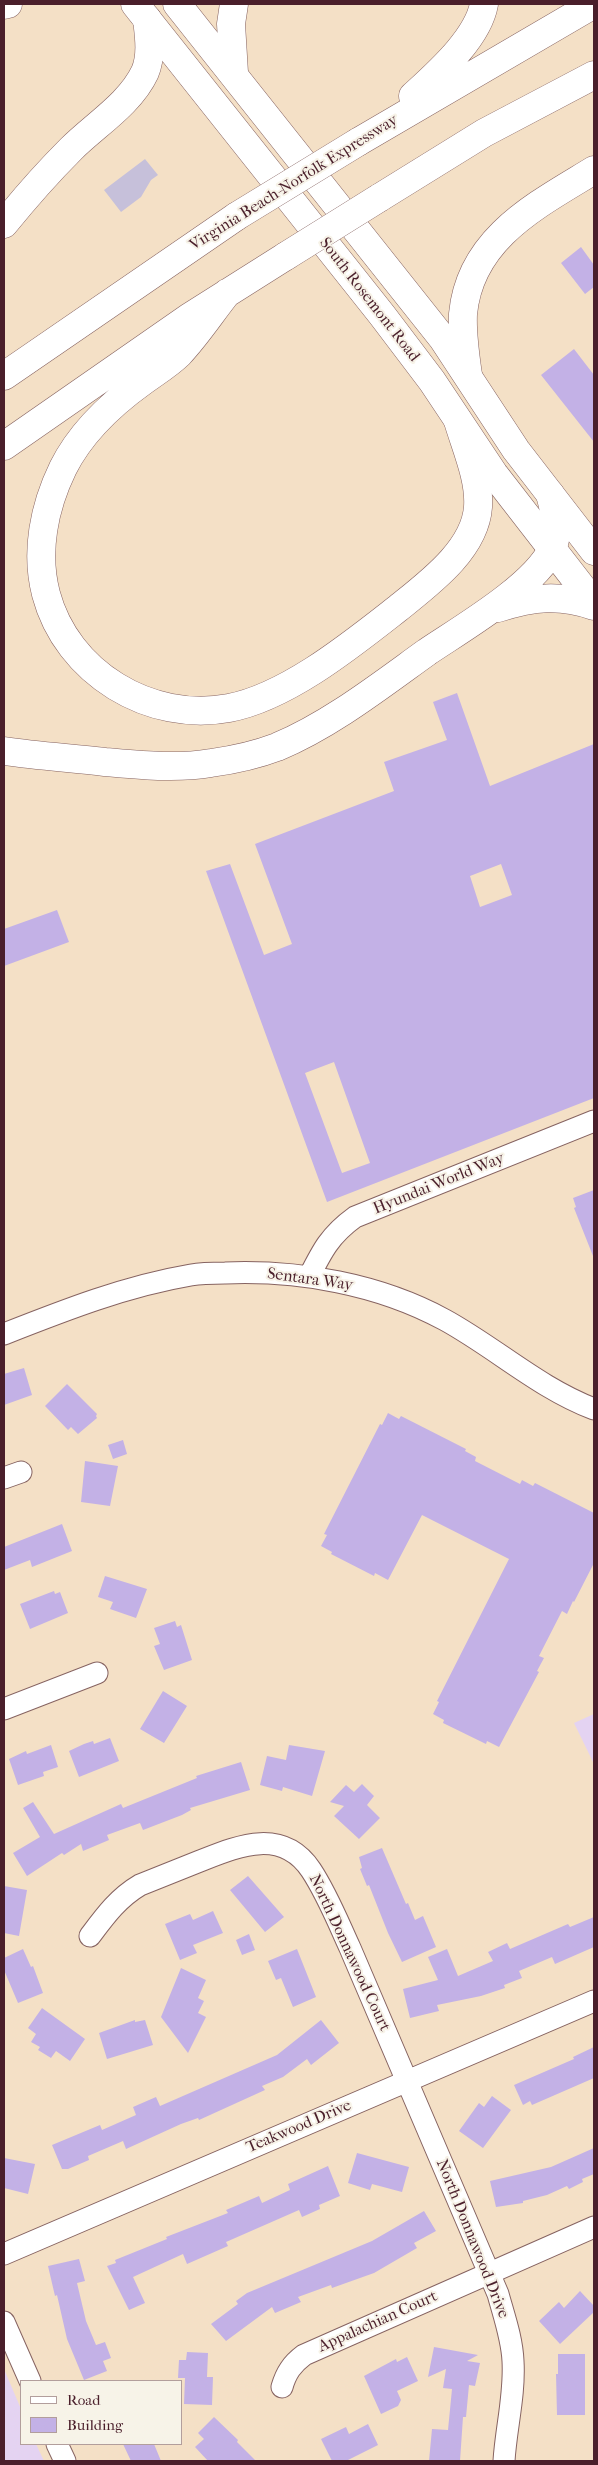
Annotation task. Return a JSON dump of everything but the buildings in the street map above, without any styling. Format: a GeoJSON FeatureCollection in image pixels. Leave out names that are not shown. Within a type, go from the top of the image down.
{"type":"FeatureCollection","features":[{"type":"Feature","properties":{"kind":"main road"},"geometry":{"type":"LineString","coordinates":[[4,5],[8,4]]}},
{"type":"Feature","properties":{"kind":"main road","name":"South Rosemont Road"},"geometry":{"type":"LineString","coordinates":[[177,4],[234,73],[443,339],[468,374],[516,450],[594,551]]}},
{"type":"Feature","properties":{"kind":"main road"},"geometry":{"type":"LineString","coordinates":[[234,4],[231,24],[234,73]]}},
{"type":"Feature","properties":{"kind":"main road"},"geometry":{"type":"LineString","coordinates":[[358,142],[398,111],[434,76],[472,32],[484,4]]}},
{"type":"Feature","properties":{"kind":"main road","name":"Virginia Beach-Norfolk Expressway"},"geometry":{"type":"LineString","coordinates":[[4,376],[237,216],[358,142],[594,4]]}},
{"type":"Feature","properties":{"kind":"main road"},"geometry":{"type":"LineString","coordinates":[[4,224],[29,193],[72,148],[132,92],[144,72],[149,58],[141,11]]}},
{"type":"Feature","properties":{"kind":"main road","name":"South Rosemont Road"},"geometry":{"type":"LineString","coordinates":[[141,11],[382,315],[494,474],[594,604]]}},
{"type":"Feature","properties":{"kind":"main road"},"geometry":{"type":"LineString","coordinates":[[4,446],[227,293],[484,133],[594,75]]}},
{"type":"Feature","properties":{"kind":"main road"},"geometry":{"type":"LineString","coordinates":[[468,374],[463,336],[463,312],[470,284],[480,261],[492,244],[513,222],[594,170]]}},
{"type":"Feature","properties":{"kind":"main road"},"geometry":{"type":"LineString","coordinates":[[227,293],[178,355],[113,403],[99,417],[64,465],[52,491],[45,519],[42,569],[46,594],[55,617],[72,647],[85,662],[104,679],[133,697],[156,706],[185,711],[225,708],[257,700],[320,665],[357,640],[412,597],[439,573],[462,547],[473,528],[478,508],[478,490],[458,421]]}},
{"type":"Feature","properties":{"kind":"main road"},"geometry":{"type":"LineString","coordinates":[[4,751],[145,766],[200,765],[244,757],[278,746],[321,723],[374,690],[490,610],[518,588],[543,563],[552,550],[557,521],[550,494]]}},
{"type":"Feature","properties":{"kind":"main road"},"geometry":{"type":"LineString","coordinates":[[490,610],[539,597],[572,598],[594,604]]}},
{"type":"Feature","properties":{"kind":"street","name":"Hyundai World Way"},"geometry":{"type":"LineString","coordinates":[[309,1277],[327,1242],[339,1228],[354,1217],[594,1121]]}},
{"type":"Feature","properties":{"kind":"street","name":"Sentara Way"},"geometry":{"type":"LineString","coordinates":[[4,1334],[113,1293],[194,1274],[244,1272],[309,1277],[383,1294],[418,1307],[445,1320],[521,1370],[557,1391],[594,1409]]}},
{"type":"Feature","properties":{"kind":"street"},"geometry":{"type":"LineString","coordinates":[[4,1709],[97,1672]]}},
{"type":"Feature","properties":{"kind":"street","name":"North Donnawood Court"},"geometry":{"type":"LineString","coordinates":[[90,1936],[112,1906],[126,1893],[140,1884],[242,1844],[266,1843],[289,1850],[310,1868],[325,1894],[406,2082]]}},
{"type":"Feature","properties":{"kind":"street","name":"Teakwood Drive"},"geometry":{"type":"LineString","coordinates":[[4,2254],[594,2001]]}},
{"type":"Feature","properties":{"kind":"street","name":"North Donnawood Drive"},"geometry":{"type":"LineString","coordinates":[[406,2082],[489,2273],[509,2331],[513,2361],[513,2392],[504,2461]]}},
{"type":"Feature","properties":{"kind":"street","name":"Appalachian Court"},"geometry":{"type":"LineString","coordinates":[[282,2387],[286,2374],[295,2361],[304,2355],[594,2227]]}},
{"type":"Feature","properties":{"kind":"street"},"geometry":{"type":"LineString","coordinates":[[4,2322],[30,2380]]}},
{"type":"Feature","properties":{"kind":"street"},"geometry":{"type":"LineString","coordinates":[[57,2445],[65,2461]]}},
{"type":"Feature","properties":{"kind":"shaded area"},"geometry":{"type":"Polygon","coordinates":[[[145,159],[158,175],[151,180],[141,197],[121,212],[104,190],[145,159]]]}},
{"type":"Feature","properties":{"kind":"shaded area"},"geometry":{"type":"Polygon","coordinates":[[[594,1714],[594,1764],[574,1723],[594,1714]]]}},
{"type":"Feature","properties":{"kind":"shaded area"},"geometry":{"type":"Polygon","coordinates":[[[4,2369],[20,2407],[20,2445],[36,2445],[44,2461],[4,2461],[4,2369]]]}}]}
